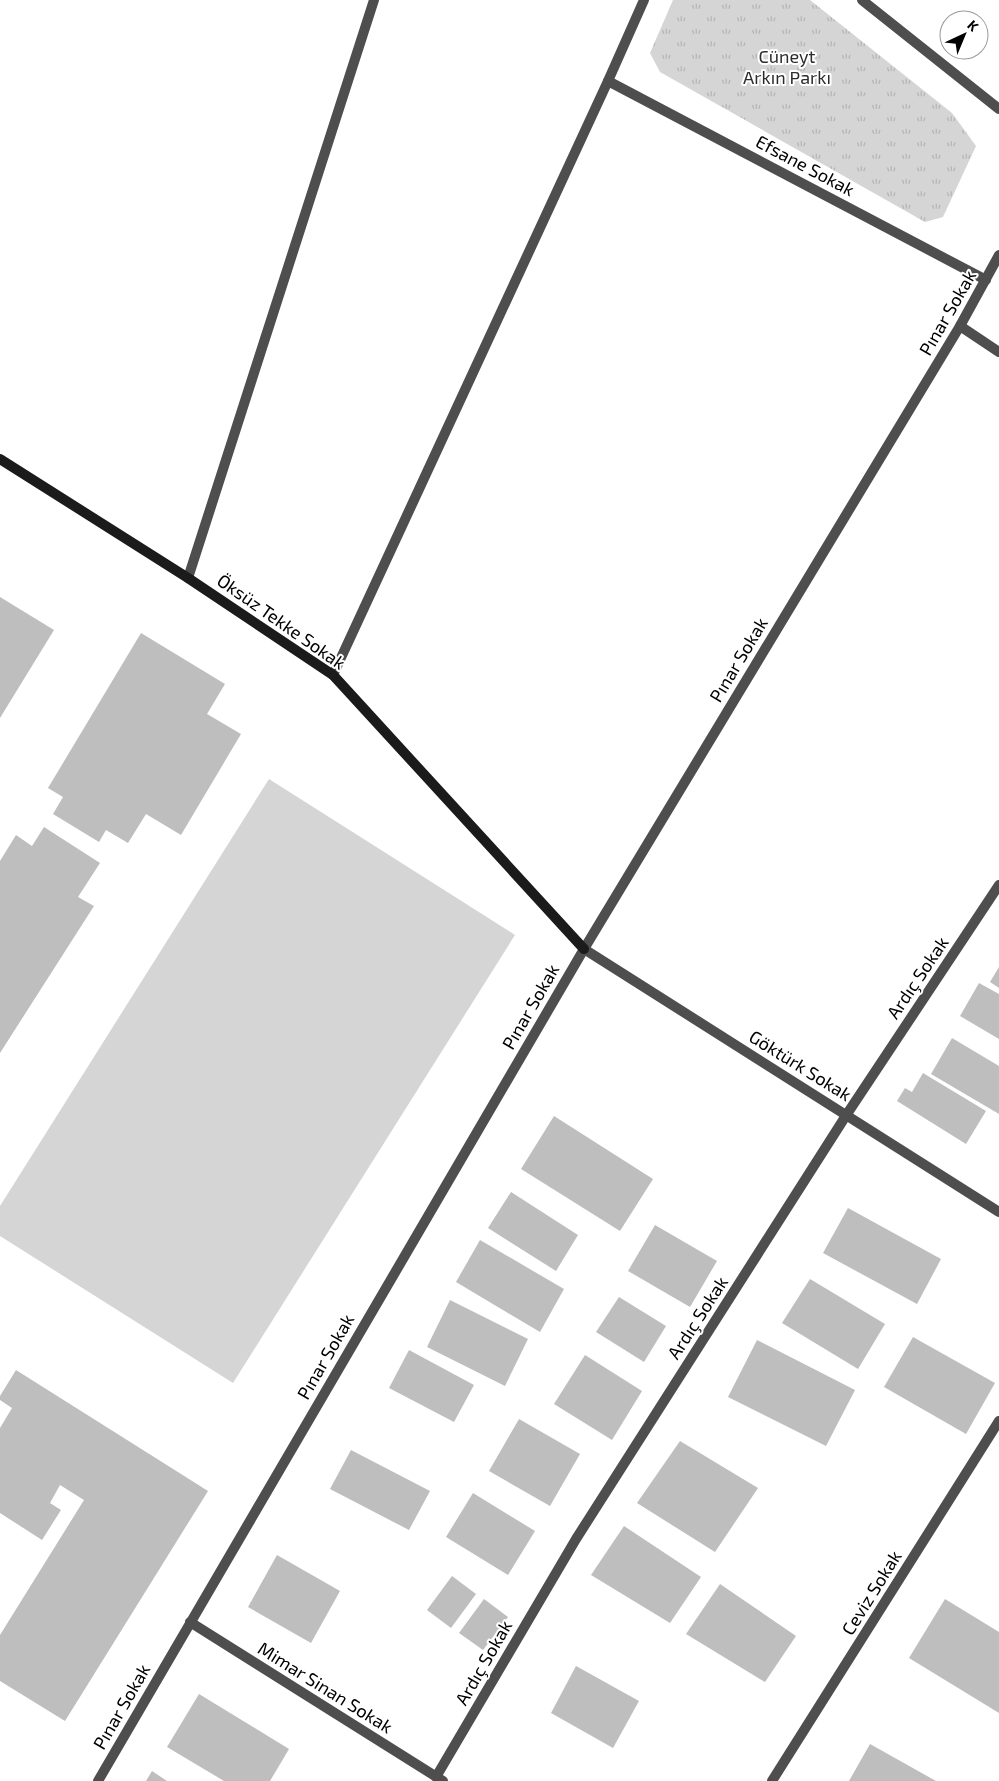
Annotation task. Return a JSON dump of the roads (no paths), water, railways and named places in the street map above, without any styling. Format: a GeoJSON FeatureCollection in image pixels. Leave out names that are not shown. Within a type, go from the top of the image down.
{"type":"FeatureCollection","features":[{"type":"Feature","properties":{"kind":"main road","name":"Öksüz Tekke Sokak"},"geometry":{"type":"LineString","coordinates":[[0,459],[188,578],[333,675],[584,949]]}},
{"type":"Feature","properties":{"kind":"street"},"geometry":{"type":"LineString","coordinates":[[188,578],[374,0]]}},
{"type":"Feature","properties":{"kind":"street"},"geometry":{"type":"LineString","coordinates":[[333,675],[644,0]]}},
{"type":"Feature","properties":{"kind":"street"},"geometry":{"type":"LineString","coordinates":[[862,0],[999,109]]}},
{"type":"Feature","properties":{"kind":"street","name":"Efsane Sokak"},"geometry":{"type":"LineString","coordinates":[[608,81],[986,280]]}},
{"type":"Feature","properties":{"kind":"street","name":"Pınar Sokak"},"geometry":{"type":"LineString","coordinates":[[98,1781],[584,949],[960,326],[999,255]]}},
{"type":"Feature","properties":{"kind":"street"},"geometry":{"type":"LineString","coordinates":[[960,326],[999,352]]}},
{"type":"Feature","properties":{"kind":"street","name":"Ardıç Sokak"},"geometry":{"type":"LineString","coordinates":[[440,1779],[576,1539],[847,1114],[999,885]]}},
{"type":"Feature","properties":{"kind":"street","name":"Göktürk Sokak"},"geometry":{"type":"LineString","coordinates":[[584,949],[999,1212]]}},
{"type":"Feature","properties":{"kind":"street","name":"Ceviz Sokak"},"geometry":{"type":"LineString","coordinates":[[772,1781],[999,1421]]}},
{"type":"Feature","properties":{"kind":"street","name":"Mimar Sinan Sokak"},"geometry":{"type":"LineString","coordinates":[[190,1622],[440,1779]]}},
{"type":"Feature","properties":{"kind":"park label","name":"Cüneyt Arkın Parkı"},"geometry":{"type":"Point","coordinates":[787,67]}}]}
